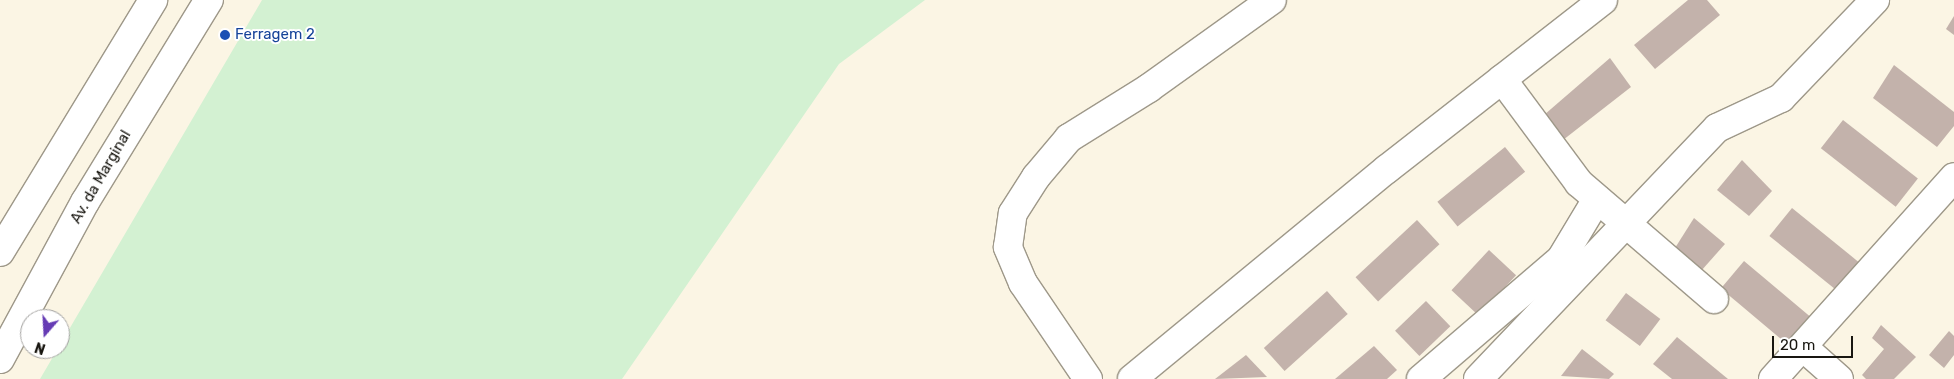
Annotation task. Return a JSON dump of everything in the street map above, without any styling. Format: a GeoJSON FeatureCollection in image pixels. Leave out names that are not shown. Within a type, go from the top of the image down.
{"type":"FeatureCollection","features":[{"type":"Feature","properties":{"kind":"street"},"geometry":{"type":"LineString","coordinates":[[0,252],[154,0]]}},
{"type":"Feature","properties":{"kind":"street","name":"Av. da Marginal"},"geometry":{"type":"LineString","coordinates":[[0,359],[90,194],[209,0]]}},
{"type":"Feature","properties":{"kind":"street"},"geometry":{"type":"LineString","coordinates":[[1088,379],[1023,283],[1008,247],[1014,214],[1036,177],[1069,138],[1149,88],[1272,0]]}},
{"type":"Feature","properties":{"kind":"street"},"geometry":{"type":"LineString","coordinates":[[1132,379],[1502,79],[1603,0]]}},
{"type":"Feature","properties":{"kind":"street"},"geometry":{"type":"LineString","coordinates":[[1478,379],[1717,128],[1781,98],[1875,0]]}},
{"type":"Feature","properties":{"kind":"street"},"geometry":{"type":"LineString","coordinates":[[1502,79],[1579,183],[1714,299]]}},
{"type":"Feature","properties":{"kind":"street"},"geometry":{"type":"LineString","coordinates":[[1773,379],[1954,177]]}},
{"type":"Feature","properties":{"kind":"street"},"geometry":{"type":"LineString","coordinates":[[1421,379],[1561,259],[1596,199]]}},
{"type":"Feature","properties":{"kind":"street"},"geometry":{"type":"LineString","coordinates":[[1803,347],[1839,379]]}},
{"type":"Feature","properties":{"kind":"green space"},"geometry":{"type":"Polygon","coordinates":[[[262,0],[925,0],[839,64],[622,379],[40,379],[52,359],[70,359],[70,328],[262,0]]]}},
{"type":"Feature","properties":{"kind":"building"},"geometry":{"type":"Polygon","coordinates":[[[1688,0],[1707,0],[1720,15],[1655,69],[1634,45],[1688,0]]]}},
{"type":"Feature","properties":{"kind":"building"},"geometry":{"type":"Polygon","coordinates":[[[1954,16],[1954,35],[1946,29],[1954,16]]]}},
{"type":"Feature","properties":{"kind":"building"},"geometry":{"type":"Polygon","coordinates":[[[1610,58],[1631,87],[1563,140],[1544,115],[1610,58]]]}},
{"type":"Feature","properties":{"kind":"building"},"geometry":{"type":"Polygon","coordinates":[[[1894,65],[1954,112],[1954,126],[1937,147],[1873,98],[1894,65]]]}},
{"type":"Feature","properties":{"kind":"building"},"geometry":{"type":"Polygon","coordinates":[[[1843,120],[1918,178],[1896,207],[1821,148],[1843,120]]]}},
{"type":"Feature","properties":{"kind":"building"},"geometry":{"type":"Polygon","coordinates":[[[1505,147],[1525,172],[1458,227],[1437,202],[1505,147]]]}},
{"type":"Feature","properties":{"kind":"building"},"geometry":{"type":"Polygon","coordinates":[[[1742,160],[1772,191],[1749,216],[1717,190],[1742,160]]]}},
{"type":"Feature","properties":{"kind":"building"},"geometry":{"type":"Polygon","coordinates":[[[1792,208],[1860,263],[1838,291],[1769,236],[1792,208]]]}},
{"type":"Feature","properties":{"kind":"building"},"geometry":{"type":"Polygon","coordinates":[[[1694,218],[1725,244],[1701,271],[1675,248],[1694,218]]]}},
{"type":"Feature","properties":{"kind":"building"},"geometry":{"type":"Polygon","coordinates":[[[1417,220],[1440,244],[1378,301],[1356,277],[1417,220]]]}},
{"type":"Feature","properties":{"kind":"building"},"geometry":{"type":"Polygon","coordinates":[[[1489,250],[1516,275],[1479,315],[1451,290],[1489,250]]]}},
{"type":"Feature","properties":{"kind":"building"},"geometry":{"type":"Polygon","coordinates":[[[1744,261],[1811,317],[1788,345],[1721,289],[1744,261]]]}},
{"type":"Feature","properties":{"kind":"building"},"geometry":{"type":"Polygon","coordinates":[[[1327,291],[1348,314],[1285,371],[1264,348],[1327,291]]]}},
{"type":"Feature","properties":{"kind":"building"},"geometry":{"type":"Polygon","coordinates":[[[1626,293],[1660,319],[1640,346],[1606,320],[1626,293]]]}},
{"type":"Feature","properties":{"kind":"building"},"geometry":{"type":"Polygon","coordinates":[[[1426,301],[1450,326],[1419,356],[1395,331],[1426,301]]]}},
{"type":"Feature","properties":{"kind":"building"},"geometry":{"type":"Polygon","coordinates":[[[1881,325],[1916,357],[1894,379],[1866,379],[1862,375],[1884,349],[1872,338],[1881,325]]]}},
{"type":"Feature","properties":{"kind":"building"},"geometry":{"type":"Polygon","coordinates":[[[1949,331],[1954,336],[1954,355],[1944,368],[1929,355],[1949,331]]]}},
{"type":"Feature","properties":{"kind":"building"},"geometry":{"type":"Polygon","coordinates":[[[1677,337],[1728,379],[1672,379],[1653,364],[1677,337]]]}},
{"type":"Feature","properties":{"kind":"building"},"geometry":{"type":"Polygon","coordinates":[[[1374,346],[1397,370],[1387,379],[1335,379],[1374,346]]]}},
{"type":"Feature","properties":{"kind":"building"},"geometry":{"type":"Polygon","coordinates":[[[1582,349],[1614,374],[1609,379],[1561,376],[1582,349]]]}},
{"type":"Feature","properties":{"kind":"building"},"geometry":{"type":"Polygon","coordinates":[[[1246,355],[1267,377],[1215,379],[1246,355]]]}},
{"type":"Feature","properties":{"kind":"place","name":"Ferragem 2"},"geometry":{"type":"Point","coordinates":[225,35]}}]}
